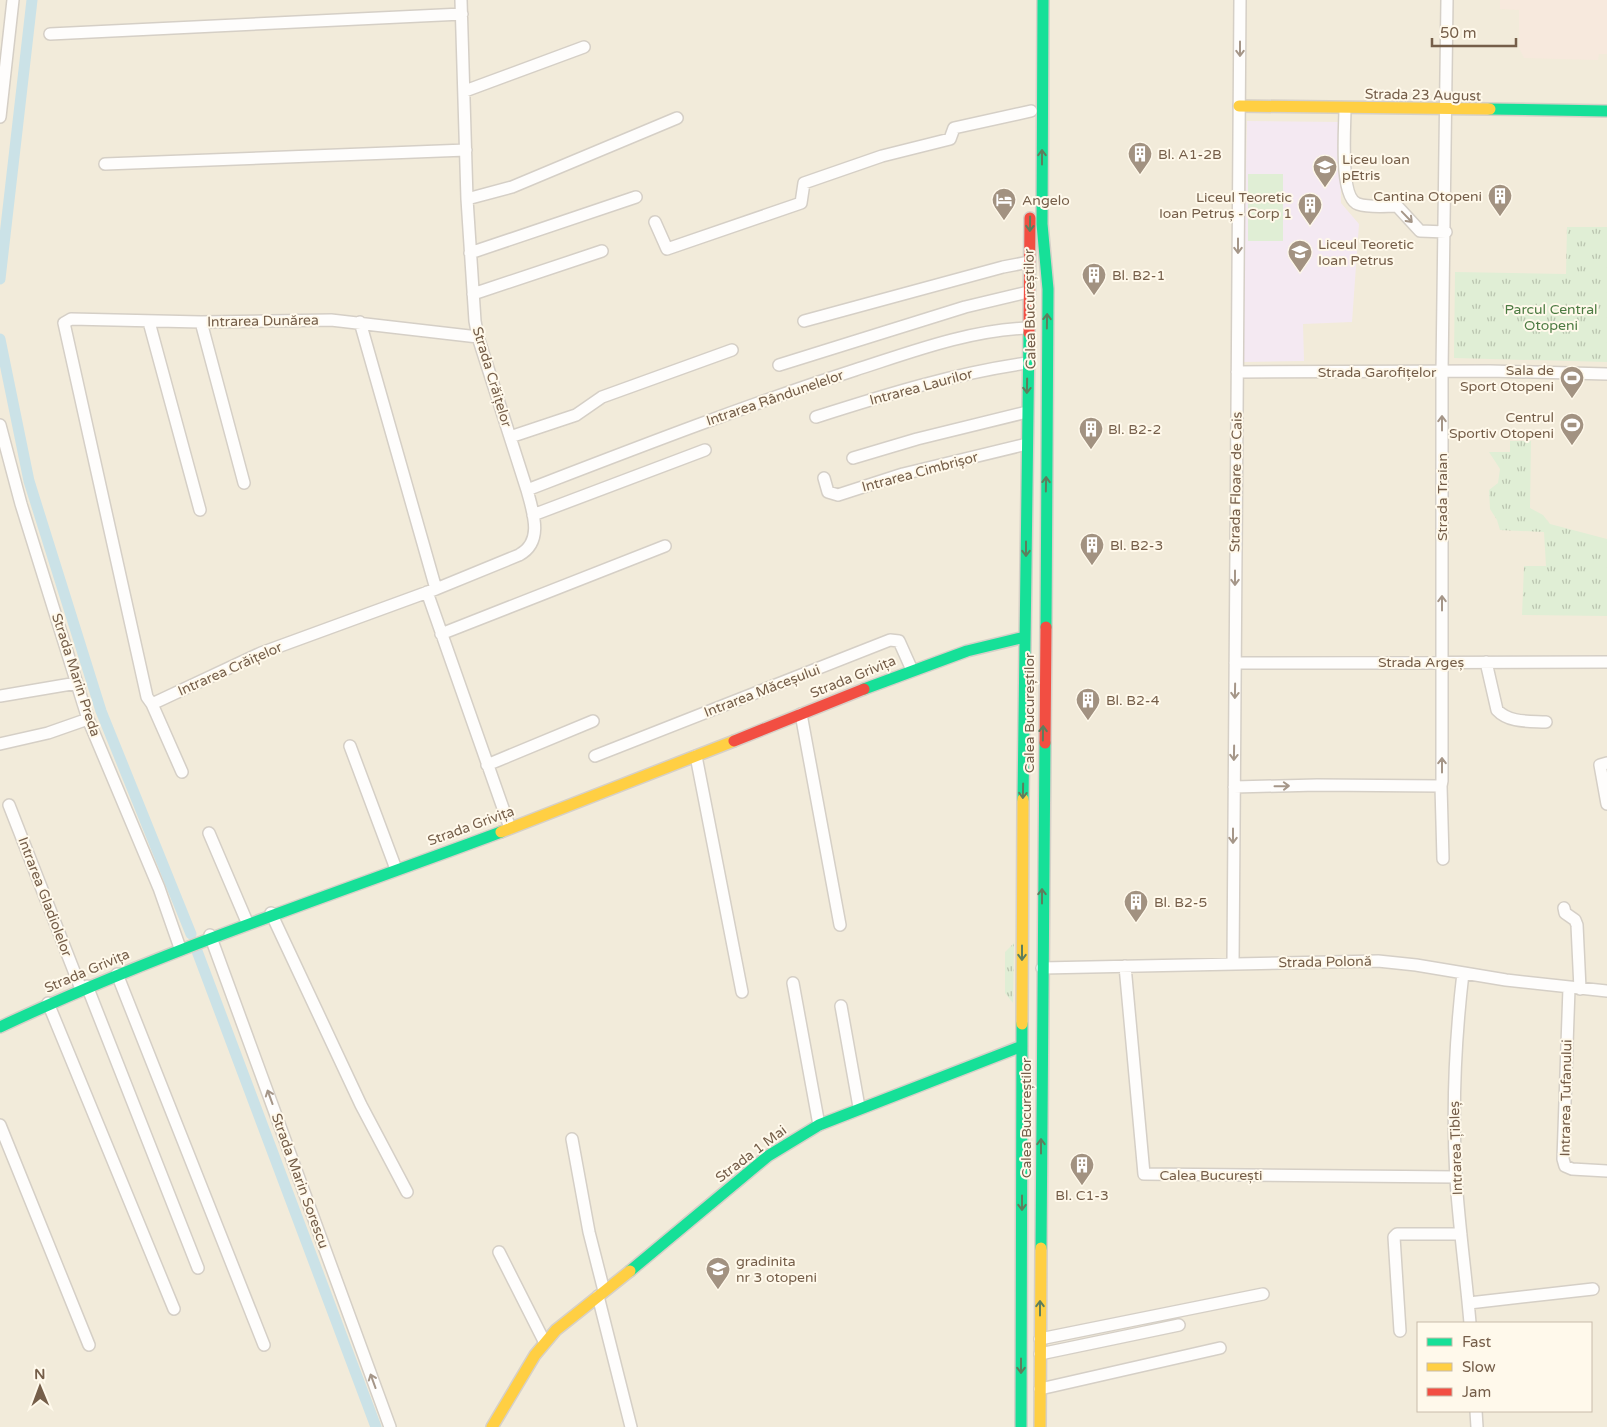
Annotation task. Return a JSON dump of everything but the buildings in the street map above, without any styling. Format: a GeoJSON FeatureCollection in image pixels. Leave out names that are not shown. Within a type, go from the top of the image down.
{"type":"FeatureCollection","features":[{"type":"Feature","properties":{"kind":"main road"},"geometry":{"type":"LineString","coordinates":[[1030,180],[1032,0]]}},
{"type":"Feature","properties":{"kind":"main road","name":"Calea Bucureștilor"},"geometry":{"type":"LineString","coordinates":[[1040,1427],[1048,289],[1042,224],[1043,0]]}},
{"type":"Feature","properties":{"kind":"main road","name":"Strada 23 August"},"geometry":{"type":"LineString","coordinates":[[1239,106],[1345,109],[1607,111]]}},
{"type":"Feature","properties":{"kind":"main road","name":"Calea Bucureștilor"},"geometry":{"type":"LineString","coordinates":[[1021,1427],[1027,363],[1030,206]]}},
{"type":"Feature","properties":{"kind":"main road","name":"Strada Grivița"},"geometry":{"type":"LineString","coordinates":[[0,1028],[84,988],[210,935],[510,828],[977,646],[1025,637]]}},
{"type":"Feature","properties":{"kind":"main road","name":"Strada 1 Mai"},"geometry":{"type":"LineString","coordinates":[[492,1427],[544,1341],[563,1323],[658,1249],[768,1156],[819,1124],[1022,1046]]}},
{"type":"Feature","properties":{"kind":"street"},"geometry":{"type":"LineString","coordinates":[[0,109],[13,0]]}},
{"type":"Feature","properties":{"kind":"street","name":"Strada Crăițelor"},"geometry":{"type":"LineString","coordinates":[[431,590],[525,552],[534,539],[533,515],[527,490],[478,337],[473,294],[467,199],[461,0]]}},
{"type":"Feature","properties":{"kind":"street","name":"Strada Floare de Cais"},"geometry":{"type":"LineString","coordinates":[[1233,964],[1240,0]]}},
{"type":"Feature","properties":{"kind":"street","name":"Strada Traian"},"geometry":{"type":"LineString","coordinates":[[1442,859],[1442,371],[1446,232],[1447,0]]}},
{"type":"Feature","properties":{"kind":"street"},"geometry":{"type":"LineString","coordinates":[[50,34],[462,14]]}},
{"type":"Feature","properties":{"kind":"street"},"geometry":{"type":"LineString","coordinates":[[465,91],[584,47]]}},
{"type":"Feature","properties":{"kind":"street"},"geometry":{"type":"LineString","coordinates":[[1345,109],[1346,178],[1350,198],[1357,204],[1397,206],[1420,231],[1446,232]]}},
{"type":"Feature","properties":{"kind":"street"},"geometry":{"type":"LineString","coordinates":[[656,222],[667,249],[801,203],[804,183],[882,156],[950,139],[954,128],[1031,111]]}},
{"type":"Feature","properties":{"kind":"street"},"geometry":{"type":"LineString","coordinates":[[467,199],[512,187],[677,118]]}},
{"type":"Feature","properties":{"kind":"street"},"geometry":{"type":"LineString","coordinates":[[105,164],[466,150]]}},
{"type":"Feature","properties":{"kind":"street"},"geometry":{"type":"LineString","coordinates":[[470,253],[636,197]]}},
{"type":"Feature","properties":{"kind":"street"},"geometry":{"type":"LineString","coordinates":[[473,294],[602,251]]}},
{"type":"Feature","properties":{"kind":"street"},"geometry":{"type":"LineString","coordinates":[[804,321],[1002,267],[1029,262]]}},
{"type":"Feature","properties":{"kind":"street"},"geometry":{"type":"LineString","coordinates":[[779,365],[965,307],[1028,292]]}},
{"type":"Feature","properties":{"kind":"street","name":"Intrarea Dunărea"},"geometry":{"type":"LineString","coordinates":[[152,704],[147,697],[64,323],[71,319],[149,322],[323,320],[360,322],[478,337]]}},
{"type":"Feature","properties":{"kind":"street"},"geometry":{"type":"LineString","coordinates":[[149,322],[200,510]]}},
{"type":"Feature","properties":{"kind":"street"},"geometry":{"type":"LineString","coordinates":[[201,322],[244,483]]}},
{"type":"Feature","properties":{"kind":"street"},"geometry":{"type":"LineString","coordinates":[[360,322],[441,634],[510,828]]}},
{"type":"Feature","properties":{"kind":"street","name":"Intrarea Rândunelelor"},"geometry":{"type":"LineString","coordinates":[[527,490],[700,424],[846,373],[967,336],[990,331],[1028,328]]}},
{"type":"Feature","properties":{"kind":"street"},"geometry":{"type":"LineString","coordinates":[[510,437],[582,412],[602,397],[732,350]]}},
{"type":"Feature","properties":{"kind":"street","name":"Intrarea Laurilor"},"geometry":{"type":"LineString","coordinates":[[816,417],[914,386],[991,368],[1027,363]]}},
{"type":"Feature","properties":{"kind":"street","name":"Strada Garofițelor"},"geometry":{"type":"LineString","coordinates":[[1237,372],[1442,371],[1607,374]]}},
{"type":"Feature","properties":{"kind":"street"},"geometry":{"type":"LineString","coordinates":[[853,458],[917,439],[1027,412]]}},
{"type":"Feature","properties":{"kind":"street","name":"Strada Marin Preda"},"geometry":{"type":"LineString","coordinates":[[0,425],[21,504],[88,719],[159,888],[180,948]]}},
{"type":"Feature","properties":{"kind":"street","name":"Intrarea Cimbrișor"},"geometry":{"type":"LineString","coordinates":[[824,478],[828,492],[838,495],[903,474],[1027,444]]}},
{"type":"Feature","properties":{"kind":"street"},"geometry":{"type":"LineString","coordinates":[[533,515],[705,450]]}},
{"type":"Feature","properties":{"kind":"street"},"geometry":{"type":"LineString","coordinates":[[441,634],[665,546]]}},
{"type":"Feature","properties":{"kind":"street","name":"Intrarea Crăițelor"},"geometry":{"type":"LineString","coordinates":[[152,704],[260,653],[431,590]]}},
{"type":"Feature","properties":{"kind":"street","name":"Intrarea Măceșului"},"geometry":{"type":"LineString","coordinates":[[595,756],[890,640],[899,641],[912,670]]}},
{"type":"Feature","properties":{"kind":"street"},"geometry":{"type":"LineString","coordinates":[[1486,662],[1497,710],[1511,719],[1546,722]]}},
{"type":"Feature","properties":{"kind":"street","name":"Strada Argeș"},"geometry":{"type":"LineString","coordinates":[[1235,663],[1607,662]]}},
{"type":"Feature","properties":{"kind":"street"},"geometry":{"type":"LineString","coordinates":[[0,696],[78,683]]}},
{"type":"Feature","properties":{"kind":"street"},"geometry":{"type":"LineString","coordinates":[[152,704],[182,772]]}},
{"type":"Feature","properties":{"kind":"street"},"geometry":{"type":"LineString","coordinates":[[801,714],[840,925]]}},
{"type":"Feature","properties":{"kind":"street"},"geometry":{"type":"LineString","coordinates":[[0,744],[48,733],[88,719]]}},
{"type":"Feature","properties":{"kind":"street"},"geometry":{"type":"LineString","coordinates":[[488,766],[593,721]]}},
{"type":"Feature","properties":{"kind":"street"},"geometry":{"type":"LineString","coordinates":[[350,746],[396,869]]}},
{"type":"Feature","properties":{"kind":"street"},"geometry":{"type":"LineString","coordinates":[[696,756],[742,992]]}},
{"type":"Feature","properties":{"kind":"street"},"geometry":{"type":"LineString","coordinates":[[1603,764],[1607,804]]}},
{"type":"Feature","properties":{"kind":"street"},"geometry":{"type":"LineString","coordinates":[[1234,787],[1317,785],[1441,786]]}},
{"type":"Feature","properties":{"kind":"street","name":"Intrarea Gladiolelor"},"geometry":{"type":"LineString","coordinates":[[9,805],[198,1268]]}},
{"type":"Feature","properties":{"kind":"street"},"geometry":{"type":"LineString","coordinates":[[209,833],[247,922]]}},
{"type":"Feature","properties":{"kind":"street","name":"Intrarea Tufanului"},"geometry":{"type":"LineString","coordinates":[[1564,908],[1565,914],[1575,920],[1577,925],[1575,988],[1563,1159],[1565,1166],[1572,1169],[1607,1171]]}},
{"type":"Feature","properties":{"kind":"street"},"geometry":{"type":"LineString","coordinates":[[270,913],[361,1105],[407,1192]]}},
{"type":"Feature","properties":{"kind":"street","name":"Strada Marin Sorescu"},"geometry":{"type":"LineString","coordinates":[[210,935],[390,1427]]}},
{"type":"Feature","properties":{"kind":"street","name":"Strada Polonă"},"geometry":{"type":"LineString","coordinates":[[1042,968],[1368,961],[1406,964],[1607,991]]}},
{"type":"Feature","properties":{"kind":"street","name":"Calea București"},"geometry":{"type":"LineString","coordinates":[[1125,966],[1144,1174],[1456,1177]]}},
{"type":"Feature","properties":{"kind":"street","name":"Intrarea Țibleș"},"geometry":{"type":"LineString","coordinates":[[1463,973],[1458,1021],[1455,1088],[1456,1177],[1470,1322]]}},
{"type":"Feature","properties":{"kind":"street"},"geometry":{"type":"LineString","coordinates":[[117,974],[264,1345]]}},
{"type":"Feature","properties":{"kind":"street"},"geometry":{"type":"LineString","coordinates":[[793,983],[819,1124]]}},
{"type":"Feature","properties":{"kind":"street"},"geometry":{"type":"LineString","coordinates":[[48,1004],[174,1310]]}},
{"type":"Feature","properties":{"kind":"street"},"geometry":{"type":"LineString","coordinates":[[841,1006],[859,1108]]}},
{"type":"Feature","properties":{"kind":"street"},"geometry":{"type":"LineString","coordinates":[[0,1125],[89,1345]]}},
{"type":"Feature","properties":{"kind":"street"},"geometry":{"type":"LineString","coordinates":[[572,1139],[601,1294],[631,1427]]}},
{"type":"Feature","properties":{"kind":"street"},"geometry":{"type":"LineString","coordinates":[[1400,1331],[1394,1237],[1396,1234],[1461,1234]]}},
{"type":"Feature","properties":{"kind":"street"},"geometry":{"type":"LineString","coordinates":[[499,1252],[544,1341]]}},
{"type":"Feature","properties":{"kind":"street"},"geometry":{"type":"LineString","coordinates":[[1468,1304],[1593,1289]]}},
{"type":"Feature","properties":{"kind":"street"},"geometry":{"type":"LineString","coordinates":[[1040,1339],[1263,1294]]}},
{"type":"Feature","properties":{"kind":"street"},"geometry":{"type":"LineString","coordinates":[[1040,1354],[1180,1324]]}},
{"type":"Feature","properties":{"kind":"street"},"geometry":{"type":"LineString","coordinates":[[1040,1389],[1220,1348]]}},
{"type":"Feature","properties":{"kind":"street"},"geometry":{"type":"LineString","coordinates":[[1476,1412],[1478,1427]]}},
{"type":"Feature","properties":{"kind":"shaded area"},"geometry":{"type":"Polygon","coordinates":[[[0,0],[1607,0],[1607,1427],[0,1427],[0,0]]]}},
{"type":"Feature","properties":{"kind":"shaded area"},"geometry":{"type":"Polygon","coordinates":[[[1500,0],[1607,0],[1607,54],[1599,54],[1598,60],[1524,58],[1519,48],[1519,10],[1500,9],[1500,0]]]}},
{"type":"Feature","properties":{"kind":"shaded area","name":"Liceul Teoretic Ioan Petrus"},"geometry":{"type":"Polygon","coordinates":[[[1247,121],[1340,122],[1341,203],[1359,224],[1352,322],[1303,324],[1304,361],[1242,362],[1247,121]]]}},
{"type":"Feature","properties":{"kind":"green space"},"geometry":{"type":"Polygon","coordinates":[[[1248,174],[1283,174],[1283,241],[1248,241],[1248,174]]]}},
{"type":"Feature","properties":{"kind":"green space","name":"Parcul Central Otopeni"},"geometry":{"type":"Polygon","coordinates":[[[1567,227],[1607,227],[1607,362],[1454,358],[1455,272],[1566,274],[1567,227]]]}},
{"type":"Feature","properties":{"kind":"green space"},"geometry":{"type":"Polygon","coordinates":[[[1510,441],[1531,441],[1530,508],[1543,515],[1550,524],[1607,539],[1607,616],[1522,615],[1524,566],[1546,566],[1544,532],[1500,530],[1497,520],[1490,509],[1489,490],[1498,483],[1500,469],[1489,452],[1510,452],[1510,441]]]}},
{"type":"Feature","properties":{"kind":"green space"},"geometry":{"type":"Polygon","coordinates":[[[1014,943],[1013,1003],[1005,993],[1005,952],[1014,943]]]}},
{"type":"Feature","properties":{"kind":"waterway"},"geometry":{"type":"LineString","coordinates":[[0,279],[32,0]]}},
{"type":"Feature","properties":{"kind":"waterway"},"geometry":{"type":"LineString","coordinates":[[0,339],[29,481],[101,711],[191,934]]}},
{"type":"Feature","properties":{"kind":"waterway"},"geometry":{"type":"LineString","coordinates":[[197,951],[376,1427]]}},
{"type":"Feature","properties":{"kind":"traffic: fast"},"geometry":{"type":"LineString","coordinates":[[1043,0],[1042,224],[1048,289],[1046,627]]}},
{"type":"Feature","properties":{"kind":"traffic: fast"},"geometry":{"type":"LineString","coordinates":[[1490,109],[1607,111]]}},
{"type":"Feature","properties":{"kind":"traffic: fast"},"geometry":{"type":"LineString","coordinates":[[1023,799],[1029,333]]}},
{"type":"Feature","properties":{"kind":"traffic: fast"},"geometry":{"type":"LineString","coordinates":[[864,689],[967,651],[1025,637]]}},
{"type":"Feature","properties":{"kind":"traffic: fast"},"geometry":{"type":"LineString","coordinates":[[1041,1248],[1045,743]]}},
{"type":"Feature","properties":{"kind":"traffic: fast"},"geometry":{"type":"LineString","coordinates":[[0,1027],[61,999],[186,948],[501,832]]}},
{"type":"Feature","properties":{"kind":"traffic: fast"},"geometry":{"type":"LineString","coordinates":[[1021,1427],[1022,1024]]}},
{"type":"Feature","properties":{"kind":"traffic: fast"},"geometry":{"type":"LineString","coordinates":[[630,1271],[768,1156],[819,1125],[1022,1046]]}},
{"type":"Feature","properties":{"kind":"traffic: slow"},"geometry":{"type":"LineString","coordinates":[[1239,106],[1490,109]]}},
{"type":"Feature","properties":{"kind":"traffic: slow"},"geometry":{"type":"LineString","coordinates":[[501,832],[734,741]]}},
{"type":"Feature","properties":{"kind":"traffic: slow"},"geometry":{"type":"LineString","coordinates":[[1022,1024],[1023,799]]}},
{"type":"Feature","properties":{"kind":"traffic: slow"},"geometry":{"type":"LineString","coordinates":[[1040,1427],[1041,1248]]}},
{"type":"Feature","properties":{"kind":"traffic: slow"},"geometry":{"type":"LineString","coordinates":[[492,1427],[535,1355],[556,1330],[630,1271]]}},
{"type":"Feature","properties":{"kind":"traffic: jam"},"geometry":{"type":"LineString","coordinates":[[1029,333],[1030,218]]}},
{"type":"Feature","properties":{"kind":"traffic: jam"},"geometry":{"type":"LineString","coordinates":[[1045,743],[1046,627]]}},
{"type":"Feature","properties":{"kind":"traffic: jam"},"geometry":{"type":"LineString","coordinates":[[734,741],[864,689]]}},
{"type":"Feature","properties":{"kind":"place","name":"Bl. A1-2B"},"geometry":{"type":"Point","coordinates":[1140,175]}},
{"type":"Feature","properties":{"kind":"place","name":"Liceu Ioan pEtris"},"geometry":{"type":"Point","coordinates":[1325,188]}},
{"type":"Feature","properties":{"kind":"place","name":"Cantina Otopeni"},"geometry":{"type":"Point","coordinates":[1500,217]}},
{"type":"Feature","properties":{"kind":"place","name":"Angelo"},"geometry":{"type":"Point","coordinates":[1004,221]}},
{"type":"Feature","properties":{"kind":"place","name":"Liceul Teoretic Ioan Petruș - Corp 1"},"geometry":{"type":"Point","coordinates":[1310,226]}},
{"type":"Feature","properties":{"kind":"place","name":"Liceul Teoretic Ioan Petrus"},"geometry":{"type":"Point","coordinates":[1300,273]}},
{"type":"Feature","properties":{"kind":"place","name":"Bl. B2-1"},"geometry":{"type":"Point","coordinates":[1094,296]}},
{"type":"Feature","properties":{"kind":"place","name":"Sala de Sport Otopeni"},"geometry":{"type":"Point","coordinates":[1572,399]}},
{"type":"Feature","properties":{"kind":"place","name":"Centrul Sportiv Otopeni"},"geometry":{"type":"Point","coordinates":[1572,446]}},
{"type":"Feature","properties":{"kind":"place","name":"Bl. B2-2"},"geometry":{"type":"Point","coordinates":[1091,450]}},
{"type":"Feature","properties":{"kind":"place","name":"Bl. B2-3"},"geometry":{"type":"Point","coordinates":[1092,566]}},
{"type":"Feature","properties":{"kind":"place","name":"Bl. B2-4"},"geometry":{"type":"Point","coordinates":[1088,721]}},
{"type":"Feature","properties":{"kind":"place","name":"Bl. B2-5"},"geometry":{"type":"Point","coordinates":[1136,923]}},
{"type":"Feature","properties":{"kind":"place","name":"Bl. C1-3"},"geometry":{"type":"Point","coordinates":[1082,1186]}},
{"type":"Feature","properties":{"kind":"place","name":"gradinita nr 3 otopeni"},"geometry":{"type":"Point","coordinates":[718,1290]}}]}
